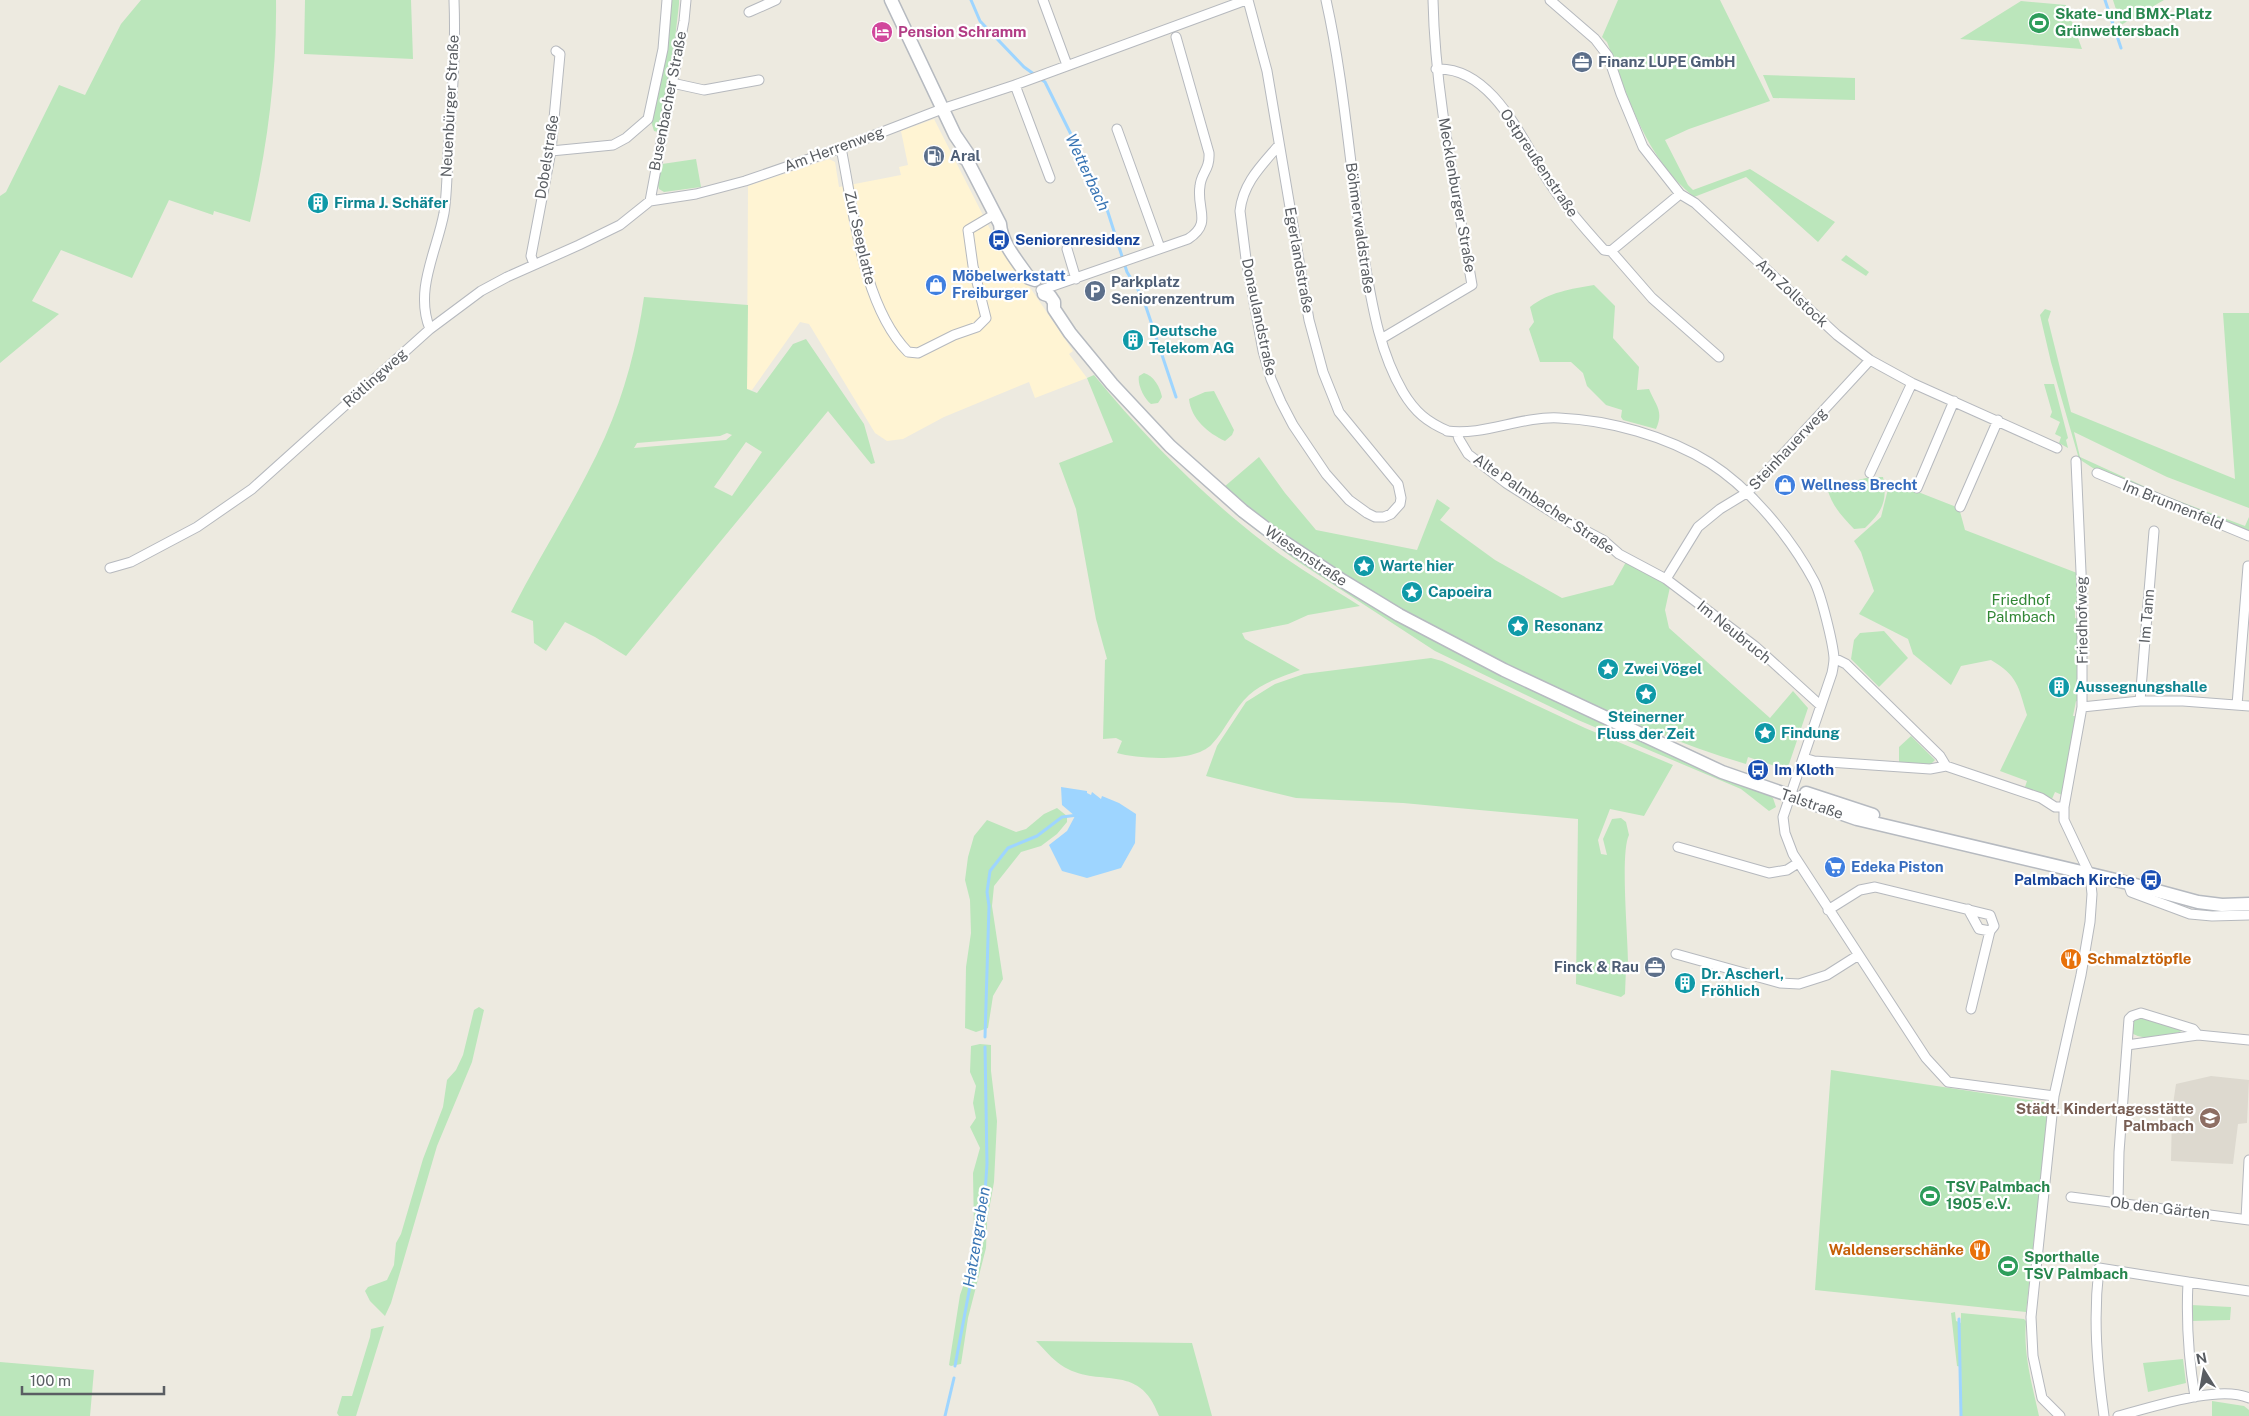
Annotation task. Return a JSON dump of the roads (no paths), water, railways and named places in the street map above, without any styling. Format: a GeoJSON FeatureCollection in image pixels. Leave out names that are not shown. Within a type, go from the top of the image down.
{"type":"FeatureCollection","features":[{"type":"Feature","properties":{"kind":"main road","name":"Wiesenstraße"},"geometry":{"type":"LineString","coordinates":[[891,0],[958,142],[958,150],[962,158],[967,160],[997,219],[1006,228],[1035,274],[1048,307],[1054,308],[1107,379],[1170,446],[1226,497],[1281,540],[1343,581],[1434,634],[1511,673],[1619,722]]}},
{"type":"Feature","properties":{"kind":"main road","name":"Talstraße"},"geometry":{"type":"LineString","coordinates":[[1619,722],[1638,728],[1791,792],[1882,826],[2128,883],[2198,902],[2222,905],[2249,904]]}},
{"type":"Feature","properties":{"kind":"street","name":"Neuenbürger Straße"},"geometry":{"type":"LineString","coordinates":[[430,329],[425,314],[425,288],[444,213],[456,37],[454,0]]}},
{"type":"Feature","properties":{"kind":"street"},"geometry":{"type":"LineString","coordinates":[[551,151],[613,145],[626,138],[648,119],[663,49],[667,0]]}},
{"type":"Feature","properties":{"kind":"street","name":"Busenbacher Straße"},"geometry":{"type":"LineString","coordinates":[[650,201],[684,21],[686,0]]}},
{"type":"Feature","properties":{"kind":"street"},"geometry":{"type":"LineString","coordinates":[[749,12],[776,0]]}},
{"type":"Feature","properties":{"kind":"street"},"geometry":{"type":"LineString","coordinates":[[1043,0],[1067,66]]}},
{"type":"Feature","properties":{"kind":"street","name":"Am Herrenweg"},"geometry":{"type":"LineString","coordinates":[[650,201],[714,190],[841,148],[942,109],[1015,85],[1247,0]]}},
{"type":"Feature","properties":{"kind":"street","name":"Egerlandstraße"},"geometry":{"type":"LineString","coordinates":[[1247,0],[1267,71],[1309,320],[1323,372],[1339,412],[1389,471],[1398,484],[1401,498]]}},
{"type":"Feature","properties":{"kind":"street","name":"Böhmerwaldstraße"},"geometry":{"type":"LineString","coordinates":[[1326,0],[1340,80],[1372,311],[1394,375],[1409,400],[1429,422],[1447,431],[1457,432]]}},
{"type":"Feature","properties":{"kind":"street","name":"Mecklenburger Straße"},"geometry":{"type":"LineString","coordinates":[[1381,339],[1472,285],[1436,69],[1432,0]]}},
{"type":"Feature","properties":{"kind":"street","name":"Am Zollstock"},"geometry":{"type":"LineString","coordinates":[[1550,0],[1595,39],[1608,56],[1621,94],[1643,147],[1680,194],[1695,203],[1838,335],[1870,360],[1912,383],[2057,448]]}},
{"type":"Feature","properties":{"kind":"street"},"geometry":{"type":"LineString","coordinates":[[1040,288],[1076,279],[1188,239],[1198,232],[1202,222],[1199,187],[1210,164],[1209,153],[1176,37]]}},
{"type":"Feature","properties":{"kind":"street","name":"Dobelstraße"},"geometry":{"type":"LineString","coordinates":[[534,264],[531,256],[551,151],[560,54],[556,51]]}},
{"type":"Feature","properties":{"kind":"street","name":"Ostpreußenstraße"},"geometry":{"type":"LineString","coordinates":[[1436,69],[1450,68],[1465,75],[1498,102],[1514,122],[1550,184],[1574,218],[1604,250],[1611,251],[1652,298],[1719,357]]}},
{"type":"Feature","properties":{"kind":"street"},"geometry":{"type":"LineString","coordinates":[[672,83],[704,90],[759,80]]}},
{"type":"Feature","properties":{"kind":"street"},"geometry":{"type":"LineString","coordinates":[[1015,85],[1050,178]]}},
{"type":"Feature","properties":{"kind":"street"},"geometry":{"type":"LineString","coordinates":[[1117,129],[1160,248]]}},
{"type":"Feature","properties":{"kind":"street","name":"Donaulandstraße"},"geometry":{"type":"LineString","coordinates":[[1279,145],[1256,172],[1247,186],[1242,198],[1240,212],[1255,312],[1271,379],[1293,425],[1326,474],[1349,500],[1367,513],[1384,517],[1396,509],[1401,498]]}},
{"type":"Feature","properties":{"kind":"street","name":"Zur Seeplatte"},"geometry":{"type":"LineString","coordinates":[[841,148],[868,282],[877,305],[898,342],[908,352],[918,353],[954,335],[976,327],[986,318],[973,266],[968,230],[976,223],[997,219]]}},
{"type":"Feature","properties":{"kind":"street"},"geometry":{"type":"LineString","coordinates":[[1611,251],[1680,194]]}},
{"type":"Feature","properties":{"kind":"street","name":"Rötlingweg"},"geometry":{"type":"LineString","coordinates":[[110,568],[130,562],[182,536],[245,495],[430,329],[481,291],[534,264],[620,225],[650,201]]}},
{"type":"Feature","properties":{"kind":"street"},"geometry":{"type":"LineString","coordinates":[[1067,249],[1076,279]]}},
{"type":"Feature","properties":{"kind":"street","name":"Steinhauerweg"},"geometry":{"type":"LineString","coordinates":[[1666,579],[1698,527],[1748,492],[1870,360]]}},
{"type":"Feature","properties":{"kind":"street"},"geometry":{"type":"LineString","coordinates":[[1870,474],[1912,383]]}},
{"type":"Feature","properties":{"kind":"street"},"geometry":{"type":"LineString","coordinates":[[1917,488],[1954,401]]}},
{"type":"Feature","properties":{"kind":"street"},"geometry":{"type":"LineString","coordinates":[[1457,432],[1535,418],[1560,418],[1608,424],[1656,439],[1696,455],[1748,492],[1791,545],[1814,582],[1834,658],[1832,673],[1783,817],[1789,845],[1798,863],[1857,956],[1926,1058],[1948,1082],[2054,1096]]}},
{"type":"Feature","properties":{"kind":"street"},"geometry":{"type":"LineString","coordinates":[[1960,506],[1998,420]]}},
{"type":"Feature","properties":{"kind":"street","name":"Alte Palmbacher Straße"},"geometry":{"type":"LineString","coordinates":[[1457,432],[1458,439],[1468,454],[1506,483],[1558,516],[1603,540],[1619,554],[1642,566]]}},
{"type":"Feature","properties":{"kind":"street","name":"Friedhofweg"},"geometry":{"type":"LineString","coordinates":[[2064,807],[2082,707],[2082,594],[2076,461]]}},
{"type":"Feature","properties":{"kind":"street","name":"Im Brunnenfeld"},"geometry":{"type":"LineString","coordinates":[[2097,473],[2249,536]]}},
{"type":"Feature","properties":{"kind":"street","name":"Im Tann"},"geometry":{"type":"LineString","coordinates":[[2140,700],[2154,531]]}},
{"type":"Feature","properties":{"kind":"street","name":"Im Neubruch"},"geometry":{"type":"LineString","coordinates":[[1642,566],[1666,579],[1756,648],[1820,706]]}},
{"type":"Feature","properties":{"kind":"street"},"geometry":{"type":"LineString","coordinates":[[2237,705],[2248,566]]}},
{"type":"Feature","properties":{"kind":"street"},"geometry":{"type":"LineString","coordinates":[[1834,658],[1846,664],[1940,756],[1946,766]]}},
{"type":"Feature","properties":{"kind":"street"},"geometry":{"type":"LineString","coordinates":[[2082,707],[2140,700],[2249,706]]}},
{"type":"Feature","properties":{"kind":"street"},"geometry":{"type":"LineString","coordinates":[[1804,758],[1930,769],[1946,766],[2041,798],[2055,807],[2064,807],[2064,820],[2092,883],[2090,922],[2054,1096],[2031,1327],[2033,1356],[2042,1398],[2060,1416]]}},
{"type":"Feature","properties":{"kind":"street"},"geometry":{"type":"LineString","coordinates":[[1678,846],[1769,873],[1787,870],[1798,863]]}},
{"type":"Feature","properties":{"kind":"street","name":"Talstraße"},"geometry":{"type":"LineString","coordinates":[[2128,883],[2131,892],[2190,914],[2212,916],[2249,915]]}},
{"type":"Feature","properties":{"kind":"street"},"geometry":{"type":"LineString","coordinates":[[1828,910],[1860,890],[1876,887],[1990,915],[1994,926],[1990,931],[1971,1009]]}},
{"type":"Feature","properties":{"kind":"street"},"geometry":{"type":"LineString","coordinates":[[1968,909],[1979,929],[1990,931]]}},
{"type":"Feature","properties":{"kind":"street"},"geometry":{"type":"LineString","coordinates":[[1676,954],[1780,983],[1799,984],[1827,975],[1857,956]]}},
{"type":"Feature","properties":{"kind":"street"},"geometry":{"type":"LineString","coordinates":[[2118,1203],[2119,1152],[2129,1019],[2141,1013],[2193,1029],[2198,1035]]}},
{"type":"Feature","properties":{"kind":"street"},"geometry":{"type":"LineString","coordinates":[[2127,1045],[2198,1035],[2249,1040]]}},
{"type":"Feature","properties":{"kind":"street"},"geometry":{"type":"LineString","coordinates":[[2248,1220],[2249,1160]]}},
{"type":"Feature","properties":{"kind":"street","name":"Ob den Gärten"},"geometry":{"type":"LineString","coordinates":[[2071,1197],[2248,1220]]}},
{"type":"Feature","properties":{"kind":"street"},"geometry":{"type":"LineString","coordinates":[[2104,1416],[2096,1334],[2098,1268],[2245,1290]]}},
{"type":"Feature","properties":{"kind":"street"},"geometry":{"type":"LineString","coordinates":[[2188,1282],[2186,1318],[2188,1354],[2195,1396]]}},
{"type":"Feature","properties":{"kind":"street"},"geometry":{"type":"LineString","coordinates":[[2118,1416],[2161,1403],[2195,1396],[2217,1394],[2249,1398]]}},
{"type":"Feature","properties":{"kind":"water"},"geometry":{"type":"Polygon","coordinates":[[[1061,787],[1087,791],[1091,795],[1092,792],[1101,799],[1102,796],[1119,803],[1136,814],[1135,843],[1121,868],[1087,878],[1062,871],[1049,845],[1067,831],[1075,816],[1062,805],[1061,787]]]}},
{"type":"Feature","properties":{"kind":"waterway","name":"Wetterbach"},"geometry":{"type":"LineString","coordinates":[[971,0],[980,21],[1024,67],[1045,82],[1105,203],[1127,272],[1143,298],[1176,397]]}},
{"type":"Feature","properties":{"kind":"waterway"},"geometry":{"type":"LineString","coordinates":[[2105,0],[2121,48]]}},
{"type":"Feature","properties":{"kind":"waterway","name":"Hatzengraben"},"geometry":{"type":"LineString","coordinates":[[985,1037],[989,906],[987,892],[990,871],[1008,848],[1037,836],[1062,817],[1078,815]]}},
{"type":"Feature","properties":{"kind":"waterway","name":"Hatzengraben"},"geometry":{"type":"LineString","coordinates":[[955,1366],[977,1249],[985,1193],[987,1164],[985,1047]]}},
{"type":"Feature","properties":{"kind":"waterway"},"geometry":{"type":"LineString","coordinates":[[1959,1319],[1961,1416]]}},
{"type":"Feature","properties":{"kind":"waterway","name":"Hatzengraben"},"geometry":{"type":"LineString","coordinates":[[945,1416],[954,1378]]}},
{"type":"Feature","properties":{"kind":"place","name":"Skate- und BMX-Platz Grünwettersbach"},"geometry":{"type":"Point","coordinates":[2039,23]}},
{"type":"Feature","properties":{"kind":"place","name":"Pension Schramm"},"geometry":{"type":"Point","coordinates":[882,32]}},
{"type":"Feature","properties":{"kind":"place","name":"Finanz LUPE GmbH"},"geometry":{"type":"Point","coordinates":[1582,62]}},
{"type":"Feature","properties":{"kind":"place","name":"Aral"},"geometry":{"type":"Point","coordinates":[934,156]}},
{"type":"Feature","properties":{"kind":"place","name":"Firma J. Schäfer"},"geometry":{"type":"Point","coordinates":[318,203]}},
{"type":"Feature","properties":{"kind":"place","name":"Seniorenresidenz"},"geometry":{"type":"Point","coordinates":[999,240]}},
{"type":"Feature","properties":{"kind":"place","name":"Möbelwerkstatt Freiburger"},"geometry":{"type":"Point","coordinates":[936,285]}},
{"type":"Feature","properties":{"kind":"place","name":"Parkplatz Seniorenzentrum"},"geometry":{"type":"Point","coordinates":[1095,291]}},
{"type":"Feature","properties":{"kind":"place","name":"Deutsche Telekom AG"},"geometry":{"type":"Point","coordinates":[1133,340]}},
{"type":"Feature","properties":{"kind":"place","name":"Wellness Brecht"},"geometry":{"type":"Point","coordinates":[1785,485]}},
{"type":"Feature","properties":{"kind":"place","name":"Warte hier"},"geometry":{"type":"Point","coordinates":[1364,566]}},
{"type":"Feature","properties":{"kind":"place","name":"Capoeira"},"geometry":{"type":"Point","coordinates":[1412,592]}},
{"type":"Feature","properties":{"kind":"place","name":"Resonanz"},"geometry":{"type":"Point","coordinates":[1518,626]}},
{"type":"Feature","properties":{"kind":"place","name":"Zwei Vögel"},"geometry":{"type":"Point","coordinates":[1608,669]}},
{"type":"Feature","properties":{"kind":"place","name":"Aussegnungshalle"},"geometry":{"type":"Point","coordinates":[2059,687]}},
{"type":"Feature","properties":{"kind":"place","name":"Steinerner Fluss der Zeit"},"geometry":{"type":"Point","coordinates":[1646,694]}},
{"type":"Feature","properties":{"kind":"place","name":"Findung"},"geometry":{"type":"Point","coordinates":[1765,733]}},
{"type":"Feature","properties":{"kind":"place","name":"Im Kloth"},"geometry":{"type":"Point","coordinates":[1758,770]}},
{"type":"Feature","properties":{"kind":"place","name":"Edeka Piston"},"geometry":{"type":"Point","coordinates":[1835,867]}},
{"type":"Feature","properties":{"kind":"place","name":"Palmbach Kirche"},"geometry":{"type":"Point","coordinates":[2151,880]}},
{"type":"Feature","properties":{"kind":"place","name":"Schmalztöpfle"},"geometry":{"type":"Point","coordinates":[2071,959]}},
{"type":"Feature","properties":{"kind":"place","name":"Finck & Rau"},"geometry":{"type":"Point","coordinates":[1655,967]}},
{"type":"Feature","properties":{"kind":"place","name":"Dr. Ascherl, Fröhlich"},"geometry":{"type":"Point","coordinates":[1685,983]}},
{"type":"Feature","properties":{"kind":"place","name":"Städt. Kindertagesstätte Palmbach"},"geometry":{"type":"Point","coordinates":[2210,1118]}},
{"type":"Feature","properties":{"kind":"place","name":"TSV Palmbach 1905 e.V."},"geometry":{"type":"Point","coordinates":[1930,1196]}},
{"type":"Feature","properties":{"kind":"place","name":"Waldenserschänke"},"geometry":{"type":"Point","coordinates":[1980,1250]}},
{"type":"Feature","properties":{"kind":"place","name":"Sporthalle TSV Palmbach"},"geometry":{"type":"Point","coordinates":[2008,1266]}},
{"type":"Feature","properties":{"kind":"park label","name":"Friedhof Palmbach"},"geometry":{"type":"Point","coordinates":[2021,608]}}]}
